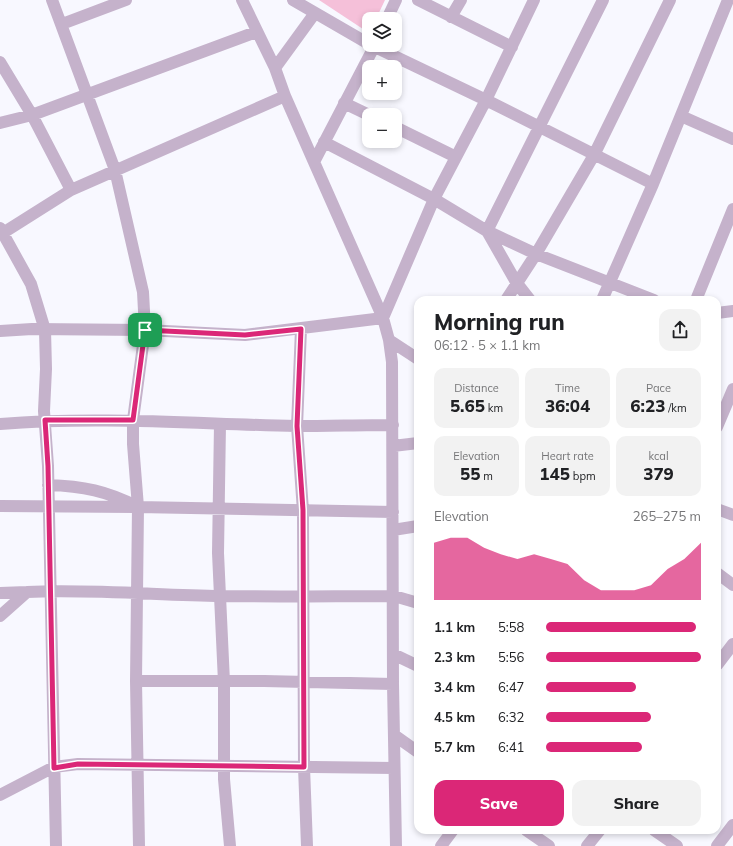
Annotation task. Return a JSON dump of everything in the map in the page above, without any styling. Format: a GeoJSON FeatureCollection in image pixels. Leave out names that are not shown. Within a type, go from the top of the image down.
{"type":"FeatureCollection","features":[{"type":"Feature","properties":{"kind":"street"},"geometry":{"type":"LineString","coordinates":[[52,0],[115,170],[143,292],[145,330],[133,420],[133,444],[138,507],[136,681],[139,846]]}},
{"type":"Feature","properties":{"kind":"street"},"geometry":{"type":"LineString","coordinates":[[62,24],[126,0]]}},
{"type":"Feature","properties":{"kind":"street"},"geometry":{"type":"LineString","coordinates":[[242,0],[256,32],[275,68],[285,96],[383,318],[389,340],[392,362],[393,425],[393,684],[396,846]]}},
{"type":"Feature","properties":{"kind":"street"},"geometry":{"type":"LineString","coordinates":[[292,0],[362,39]]}},
{"type":"Feature","properties":{"kind":"street"},"geometry":{"type":"LineString","coordinates":[[390,12],[396,0]]}},
{"type":"Feature","properties":{"kind":"street"},"geometry":{"type":"LineString","coordinates":[[418,0],[512,47]]}},
{"type":"Feature","properties":{"kind":"street"},"geometry":{"type":"LineString","coordinates":[[451,17],[461,0]]}},
{"type":"Feature","properties":{"kind":"street"},"geometry":{"type":"LineString","coordinates":[[383,318],[434,199],[486,100],[534,0]]}},
{"type":"Feature","properties":{"kind":"street"},"geometry":{"type":"LineString","coordinates":[[487,231],[538,126],[603,0]]}},
{"type":"Feature","properties":{"kind":"street"},"geometry":{"type":"LineString","coordinates":[[508,296],[516,282],[536,254],[594,155],[670,0]]}},
{"type":"Feature","properties":{"kind":"street"},"geometry":{"type":"LineString","coordinates":[[604,296],[653,184],[728,0]]}},
{"type":"Feature","properties":{"kind":"street"},"geometry":{"type":"LineString","coordinates":[[275,68],[315,13]]}},
{"type":"Feature","properties":{"kind":"street"},"geometry":{"type":"LineString","coordinates":[[0,123],[32,115],[87,96],[256,32]]}},
{"type":"Feature","properties":{"kind":"street"},"geometry":{"type":"LineString","coordinates":[[314,162],[369,52]]}},
{"type":"Feature","properties":{"kind":"street"},"geometry":{"type":"LineString","coordinates":[[387,52],[653,184]]}},
{"type":"Feature","properties":{"kind":"street"},"geometry":{"type":"LineString","coordinates":[[0,62],[32,115],[71,190]]}},
{"type":"Feature","properties":{"kind":"street"},"geometry":{"type":"LineString","coordinates":[[56,846],[48,485],[45,420],[45,330],[31,284],[2,230],[71,190],[285,96]]}},
{"type":"Feature","properties":{"kind":"street"},"geometry":{"type":"LineString","coordinates":[[344,103],[362,112]]}},
{"type":"Feature","properties":{"kind":"street"},"geometry":{"type":"LineString","coordinates":[[681,116],[733,139]]}},
{"type":"Feature","properties":{"kind":"street"},"geometry":{"type":"LineString","coordinates":[[402,130],[456,157]]}},
{"type":"Feature","properties":{"kind":"street"},"geometry":{"type":"LineString","coordinates":[[324,142],[434,199],[487,231],[536,254],[644,296]]}},
{"type":"Feature","properties":{"kind":"street"},"geometry":{"type":"LineString","coordinates":[[698,296],[733,209]]}},
{"type":"Feature","properties":{"kind":"street"},"geometry":{"type":"LineString","coordinates":[[487,231],[516,282],[527,296]]}},
{"type":"Feature","properties":{"kind":"street"},"geometry":{"type":"LineString","coordinates":[[721,312],[733,311]]}},
{"type":"Feature","properties":{"kind":"street"},"geometry":{"type":"LineString","coordinates":[[0,331],[145,330],[245,335],[383,318]]}},
{"type":"Feature","properties":{"kind":"street"},"geometry":{"type":"LineString","coordinates":[[301,329],[297,426],[303,510],[304,767],[307,846]]}},
{"type":"Feature","properties":{"kind":"street"},"geometry":{"type":"LineString","coordinates":[[389,340],[414,356]]}},
{"type":"Feature","properties":{"kind":"street"},"geometry":{"type":"LineString","coordinates":[[721,415],[726,400],[733,389]]}},
{"type":"Feature","properties":{"kind":"street"},"geometry":{"type":"LineString","coordinates":[[0,424],[45,420],[133,420],[297,426],[393,425]]}},
{"type":"Feature","properties":{"kind":"street"},"geometry":{"type":"LineString","coordinates":[[220,424],[218,553],[224,682],[225,766],[230,846]]}},
{"type":"Feature","properties":{"kind":"street"},"geometry":{"type":"LineString","coordinates":[[393,446],[414,443]]}},
{"type":"Feature","properties":{"kind":"street"},"geometry":{"type":"LineString","coordinates":[[48,485],[74,486],[101,491],[115,495],[138,507]]}},
{"type":"Feature","properties":{"kind":"street"},"geometry":{"type":"LineString","coordinates":[[0,506],[393,512]]}},
{"type":"Feature","properties":{"kind":"street"},"geometry":{"type":"LineString","coordinates":[[721,510],[733,515]]}},
{"type":"Feature","properties":{"kind":"street"},"geometry":{"type":"LineString","coordinates":[[393,530],[414,527]]}},
{"type":"Feature","properties":{"kind":"street"},"geometry":{"type":"LineString","coordinates":[[721,576],[733,585]]}},
{"type":"Feature","properties":{"kind":"street"},"geometry":{"type":"LineString","coordinates":[[0,593],[50,591],[137,592],[221,596],[394,596],[414,602]]}},
{"type":"Feature","properties":{"kind":"street"},"geometry":{"type":"LineString","coordinates":[[0,616],[26,592]]}},
{"type":"Feature","properties":{"kind":"street"},"geometry":{"type":"LineString","coordinates":[[721,660],[733,644]]}},
{"type":"Feature","properties":{"kind":"street"},"geometry":{"type":"LineString","coordinates":[[393,654],[414,664]]}},
{"type":"Feature","properties":{"kind":"street"},"geometry":{"type":"LineString","coordinates":[[136,681],[264,681],[393,684]]}},
{"type":"Feature","properties":{"kind":"street"},"geometry":{"type":"LineString","coordinates":[[394,735],[414,749]]}},
{"type":"Feature","properties":{"kind":"street"},"geometry":{"type":"LineString","coordinates":[[0,795],[54,768],[78,764],[394,768]]}},
{"type":"Feature","properties":{"kind":"street"},"geometry":{"type":"LineString","coordinates":[[717,846],[733,825]]}},
{"type":"Feature","properties":{"kind":"street"},"geometry":{"type":"LineString","coordinates":[[441,846],[450,834]]}},
{"type":"Feature","properties":{"kind":"street"},"geometry":{"type":"LineString","coordinates":[[532,834],[549,846]]}},
{"type":"Feature","properties":{"kind":"street"},"geometry":{"type":"LineString","coordinates":[[587,846],[597,834]]}},
{"type":"Feature","properties":{"kind":"street"},"geometry":{"type":"LineString","coordinates":[[660,834],[676,846]]}},
{"type":"Feature","properties":{"kind":"shaded area"},"geometry":{"type":"Polygon","coordinates":[[[319,0],[385,0],[379,12],[362,12],[362,28],[319,0]]]}},
{"type":"Feature","properties":{"kind":"route"},"geometry":{"type":"LineString","coordinates":[[301,329],[297,426],[303,510],[304,767],[78,764],[54,768],[52,642],[49,578],[48,466],[45,420],[133,420],[145,330],[245,335],[301,329]]}}]}
